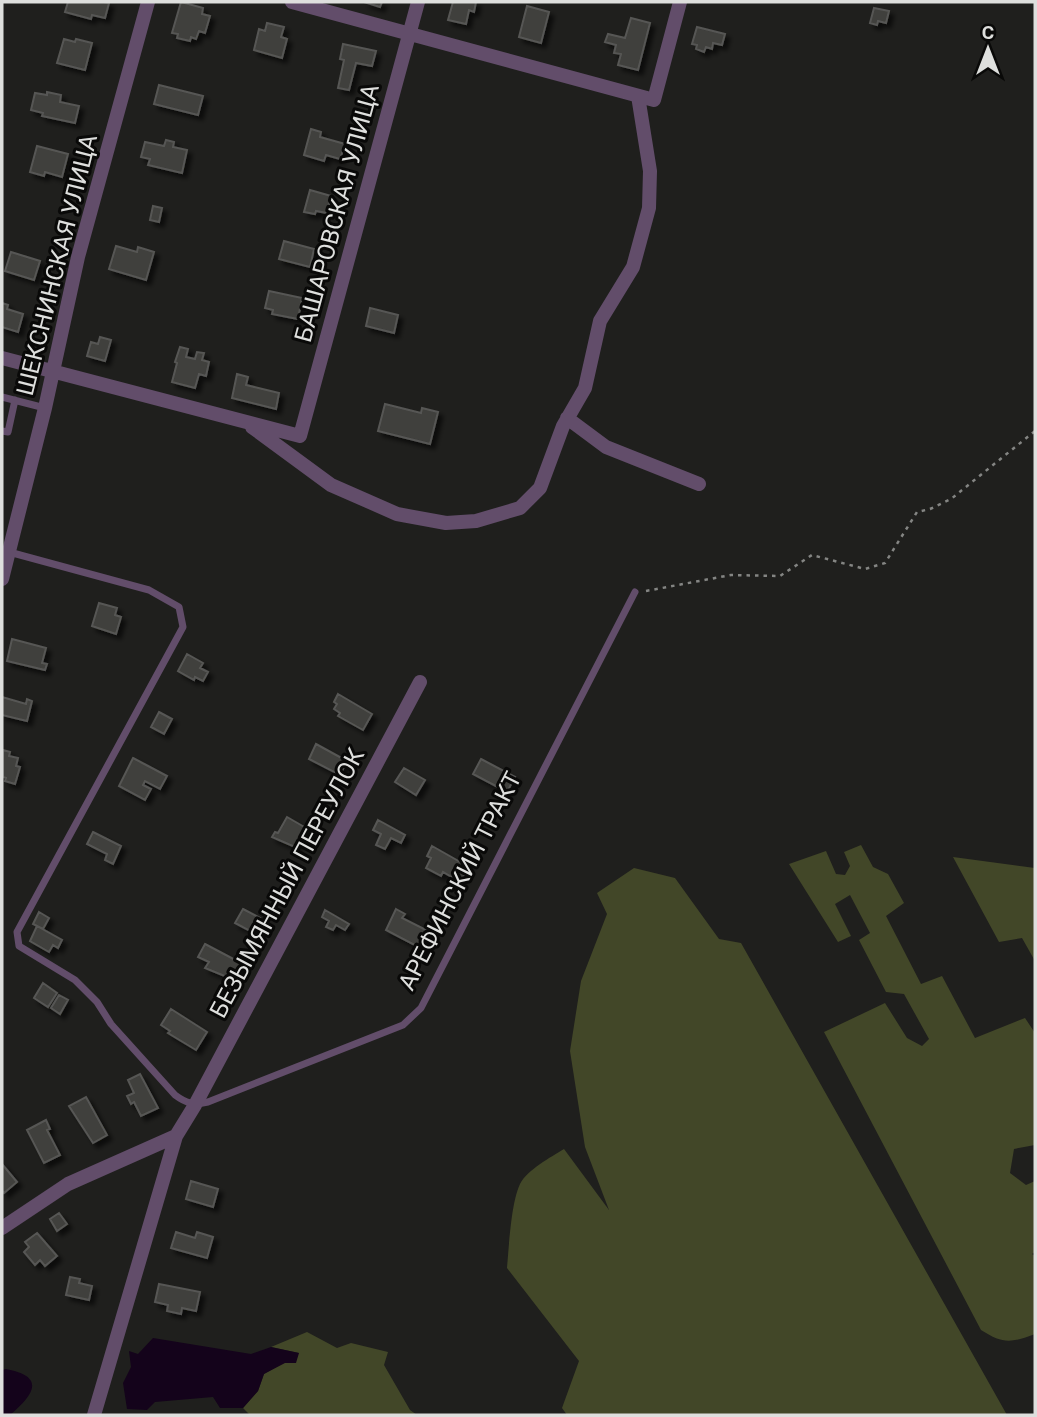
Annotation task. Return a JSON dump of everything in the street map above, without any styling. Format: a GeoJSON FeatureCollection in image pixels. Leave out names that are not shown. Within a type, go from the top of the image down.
{"type":"FeatureCollection","features":[{"type":"Feature","properties":{"kind":"street","name":"ШЕКСНИНСКАЯ УЛИЦА"},"geometry":{"type":"LineString","coordinates":[[2,579],[45,408],[78,257],[148,2]]}},
{"type":"Feature","properties":{"kind":"street"},"geometry":{"type":"LineString","coordinates":[[292,2],[654,100],[680,2]]}},
{"type":"Feature","properties":{"kind":"street","name":"БАШАРОВСКАЯ УЛИЦА"},"geometry":{"type":"LineString","coordinates":[[244,422],[300,436],[418,2]]}},
{"type":"Feature","properties":{"kind":"street"},"geometry":{"type":"LineString","coordinates":[[2,358],[244,422],[331,485],[397,514],[446,523],[475,521],[520,508],[540,488],[567,418],[585,388],[600,321],[633,267],[649,208],[650,171],[638,96]]}},
{"type":"Feature","properties":{"kind":"street"},"geometry":{"type":"LineString","coordinates":[[567,418],[606,447],[699,484]]}},
{"type":"Feature","properties":{"kind":"street","name":"БЕЗЫМЯННЫЙ ПЕРЕУЛОК"},"geometry":{"type":"LineString","coordinates":[[94,1415],[176,1136],[420,682]]}},
{"type":"Feature","properties":{"kind":"street"},"geometry":{"type":"LineString","coordinates":[[2,1228],[68,1184],[176,1136]]}},
{"type":"Feature","properties":{"kind":"lane"},"geometry":{"type":"LineString","coordinates":[[2,397],[45,408]]}},
{"type":"Feature","properties":{"kind":"lane"},"geometry":{"type":"LineString","coordinates":[[2,431],[8,432],[15,400]]}},
{"type":"Feature","properties":{"kind":"lane"},"geometry":{"type":"LineString","coordinates":[[9,552],[149,590],[179,607],[183,627],[17,932],[19,946],[75,980],[97,1002],[111,1024],[175,1095],[184,1102],[195,1105]]}},
{"type":"Feature","properties":{"kind":"lane","name":"АРЕФИНСКИЙ ТРАКТ"},"geometry":{"type":"LineString","coordinates":[[195,1105],[402,1025],[421,1008],[635,592]]}},
{"type":"Feature","properties":{"kind":"path"},"geometry":{"type":"LineString","coordinates":[[635,592],[731,575],[780,576],[812,555],[865,569],[885,563],[917,512],[951,499],[1035,431]]}},
{"type":"Feature","properties":{"kind":"green space"},"geometry":{"type":"Polygon","coordinates":[[[861,845],[873,867],[888,874],[904,903],[886,916],[921,984],[942,976],[975,1038],[1025,1018],[1035,1033],[1035,1145],[1014,1149],[1010,1173],[1026,1185],[1035,1181],[1035,1252],[1032,1254],[1035,1256],[1035,1334],[1027,1337],[1007,1341],[981,1330],[824,1032],[885,1003],[907,1038],[922,1046],[929,1039],[904,994],[886,992],[859,940],[870,933],[850,895],[835,904],[851,936],[838,942],[789,864],[826,851],[836,874],[845,875],[850,866],[844,852],[861,845]]]}},
{"type":"Feature","properties":{"kind":"green space"},"geometry":{"type":"Polygon","coordinates":[[[953,857],[1035,868],[1035,961],[1022,938],[999,942],[953,857]]]}},
{"type":"Feature","properties":{"kind":"green space"},"geometry":{"type":"Polygon","coordinates":[[[634,868],[675,878],[719,939],[741,943],[1007,1415],[567,1415],[562,1408],[579,1361],[507,1268],[514,1202],[523,1179],[564,1149],[609,1210],[585,1147],[570,1051],[581,981],[607,914],[597,893],[634,868]]]}},
{"type":"Feature","properties":{"kind":"green space"},"geometry":{"type":"Polygon","coordinates":[[[307,1332],[337,1348],[351,1343],[388,1352],[384,1365],[410,1410],[417,1415],[250,1415],[243,1408],[258,1391],[264,1374],[299,1353],[271,1347],[307,1332]]]}},
{"type":"Feature","properties":{"kind":"shaded area"},"geometry":{"type":"Polygon","coordinates":[[[153,1338],[251,1354],[271,1347],[299,1353],[296,1363],[285,1363],[264,1374],[258,1391],[243,1408],[220,1408],[213,1397],[155,1402],[147,1410],[127,1409],[123,1383],[131,1367],[129,1351],[138,1354],[153,1338]]]}},
{"type":"Feature","properties":{"kind":"shaded area"},"geometry":{"type":"Polygon","coordinates":[[[2,1370],[27,1377],[32,1382],[32,1388],[18,1408],[10,1415],[2,1415],[2,1370]]]}},
{"type":"Feature","properties":{"kind":"building"},"geometry":{"type":"Polygon","coordinates":[[[68,2],[109,3],[105,18],[92,15],[91,19],[65,12],[68,2]]]}},
{"type":"Feature","properties":{"kind":"building"},"geometry":{"type":"Polygon","coordinates":[[[181,2],[203,8],[202,14],[210,16],[205,33],[199,31],[196,39],[191,37],[190,41],[177,38],[178,34],[172,33],[181,2]]]}},
{"type":"Feature","properties":{"kind":"building"},"geometry":{"type":"Polygon","coordinates":[[[364,2],[382,2],[380,7],[364,2]]]}},
{"type":"Feature","properties":{"kind":"building"},"geometry":{"type":"Polygon","coordinates":[[[453,2],[476,2],[474,12],[469,10],[466,24],[448,20],[453,2]]]}},
{"type":"Feature","properties":{"kind":"building"},"geometry":{"type":"Polygon","coordinates":[[[527,6],[549,12],[541,43],[519,37],[527,6]]]}},
{"type":"Feature","properties":{"kind":"building"},"geometry":{"type":"Polygon","coordinates":[[[874,8],[889,11],[886,23],[870,23],[874,8]]]}},
{"type":"Feature","properties":{"kind":"building"},"geometry":{"type":"Polygon","coordinates":[[[631,18],[650,23],[638,70],[618,65],[621,54],[614,53],[616,45],[605,42],[608,34],[625,38],[631,18]]]}},
{"type":"Feature","properties":{"kind":"building"},"geometry":{"type":"Polygon","coordinates":[[[267,23],[284,27],[281,37],[287,39],[282,58],[254,50],[259,29],[265,31],[267,23]]]}},
{"type":"Feature","properties":{"kind":"building"},"geometry":{"type":"Polygon","coordinates":[[[697,27],[725,34],[722,45],[713,43],[712,49],[706,47],[704,52],[696,49],[697,45],[692,44],[697,27]]]}},
{"type":"Feature","properties":{"kind":"building"},"geometry":{"type":"Polygon","coordinates":[[[64,39],[92,43],[85,70],[57,63],[64,39]]]}},
{"type":"Feature","properties":{"kind":"building"},"geometry":{"type":"Polygon","coordinates":[[[343,44],[376,51],[372,66],[356,63],[349,90],[338,88],[344,60],[340,59],[343,44]]]}},
{"type":"Feature","properties":{"kind":"building"},"geometry":{"type":"Polygon","coordinates":[[[159,85],[203,96],[198,115],[154,104],[159,85]]]}},
{"type":"Feature","properties":{"kind":"building"},"geometry":{"type":"Polygon","coordinates":[[[47,92],[61,95],[60,102],[79,106],[75,123],[42,116],[43,113],[31,110],[35,93],[47,95],[47,92]]]}},
{"type":"Feature","properties":{"kind":"building"},"geometry":{"type":"Polygon","coordinates":[[[311,129],[321,132],[320,137],[345,144],[340,159],[326,155],[324,161],[304,155],[311,129]]]}},
{"type":"Feature","properties":{"kind":"building"},"geometry":{"type":"Polygon","coordinates":[[[166,140],[174,142],[173,147],[187,150],[182,173],[148,165],[150,159],[141,157],[145,142],[164,146],[166,140]]]}},
{"type":"Feature","properties":{"kind":"building"},"geometry":{"type":"Polygon","coordinates":[[[37,146],[68,154],[62,177],[45,172],[44,176],[30,172],[37,146]]]}},
{"type":"Feature","properties":{"kind":"building"},"geometry":{"type":"Polygon","coordinates":[[[310,190],[331,196],[327,213],[304,212],[310,190]]]}},
{"type":"Feature","properties":{"kind":"building"},"geometry":{"type":"Polygon","coordinates":[[[153,206],[162,208],[159,222],[150,220],[153,206]]]}},
{"type":"Feature","properties":{"kind":"building"},"geometry":{"type":"Polygon","coordinates":[[[284,241],[314,249],[310,267],[279,259],[284,241]]]}},
{"type":"Feature","properties":{"kind":"building"},"geometry":{"type":"Polygon","coordinates":[[[116,246],[137,252],[138,247],[154,252],[146,280],[109,269],[116,246]]]}},
{"type":"Feature","properties":{"kind":"building"},"geometry":{"type":"Polygon","coordinates":[[[11,252],[40,261],[34,280],[5,271],[11,252]]]}},
{"type":"Feature","properties":{"kind":"building"},"geometry":{"type":"Polygon","coordinates":[[[269,291],[302,298],[298,319],[272,314],[273,310],[265,308],[269,291]]]}},
{"type":"Feature","properties":{"kind":"building"},"geometry":{"type":"Polygon","coordinates":[[[2,303],[8,305],[7,309],[23,314],[18,332],[2,327],[2,303]]]}},
{"type":"Feature","properties":{"kind":"building"},"geometry":{"type":"Polygon","coordinates":[[[370,308],[398,315],[394,333],[366,326],[370,308]]]}},
{"type":"Feature","properties":{"kind":"building"},"geometry":{"type":"Polygon","coordinates":[[[100,337],[111,340],[105,361],[87,356],[91,342],[98,344],[100,337]]]}},
{"type":"Feature","properties":{"kind":"building"},"geometry":{"type":"Polygon","coordinates":[[[180,347],[188,349],[186,357],[195,359],[197,352],[204,353],[202,360],[209,362],[206,376],[199,374],[195,388],[172,382],[180,347]]]}},
{"type":"Feature","properties":{"kind":"building"},"geometry":{"type":"Polygon","coordinates":[[[237,374],[248,377],[246,385],[279,393],[276,409],[232,398],[237,374]]]}},
{"type":"Feature","properties":{"kind":"building"},"geometry":{"type":"Polygon","coordinates":[[[385,404],[421,413],[422,408],[438,412],[430,444],[378,431],[385,404]]]}},
{"type":"Feature","properties":{"kind":"building"},"geometry":{"type":"Polygon","coordinates":[[[99,603],[117,608],[115,615],[121,617],[116,634],[92,626],[99,603]]]}},
{"type":"Feature","properties":{"kind":"building"},"geometry":{"type":"Polygon","coordinates":[[[12,639],[46,648],[42,663],[47,664],[45,670],[7,661],[12,639]]]}},
{"type":"Feature","properties":{"kind":"building"},"geometry":{"type":"Polygon","coordinates":[[[187,654],[203,663],[200,668],[208,672],[203,681],[195,677],[194,680],[178,671],[187,654]]]}},
{"type":"Feature","properties":{"kind":"building"},"geometry":{"type":"Polygon","coordinates":[[[338,694],[372,714],[363,730],[338,716],[340,713],[334,709],[337,704],[334,702],[338,694]]]}},
{"type":"Feature","properties":{"kind":"building"},"geometry":{"type":"Polygon","coordinates":[[[2,697],[26,704],[27,699],[32,701],[27,721],[2,715],[2,697]]]}},
{"type":"Feature","properties":{"kind":"building"},"geometry":{"type":"Polygon","coordinates":[[[159,712],[172,719],[164,734],[151,727],[159,712]]]}},
{"type":"Feature","properties":{"kind":"building"},"geometry":{"type":"Polygon","coordinates":[[[316,744],[347,761],[340,775],[309,759],[316,744]]]}},
{"type":"Feature","properties":{"kind":"building"},"geometry":{"type":"Polygon","coordinates":[[[3,750],[10,752],[9,756],[18,758],[16,766],[20,767],[15,784],[5,781],[6,778],[3,777],[3,750]]]}},
{"type":"Feature","properties":{"kind":"building"},"geometry":{"type":"Polygon","coordinates":[[[133,758],[167,776],[160,789],[145,781],[143,785],[151,789],[145,800],[119,786],[133,758]]]}},
{"type":"Feature","properties":{"kind":"building"},"geometry":{"type":"Polygon","coordinates":[[[481,759],[515,777],[507,792],[473,774],[481,759]]]}},
{"type":"Feature","properties":{"kind":"building"},"geometry":{"type":"Polygon","coordinates":[[[404,768],[425,780],[416,795],[395,782],[404,768]]]}},
{"type":"Feature","properties":{"kind":"building"},"geometry":{"type":"Polygon","coordinates":[[[287,817],[306,828],[295,847],[272,837],[275,832],[278,833],[287,817]]]}},
{"type":"Feature","properties":{"kind":"building"},"geometry":{"type":"Polygon","coordinates":[[[378,820],[405,835],[401,843],[391,838],[385,849],[376,845],[381,834],[373,830],[378,820]]]}},
{"type":"Feature","properties":{"kind":"building"},"geometry":{"type":"Polygon","coordinates":[[[93,832],[121,846],[113,864],[105,860],[107,854],[87,844],[93,832]]]}},
{"type":"Feature","properties":{"kind":"building"},"geometry":{"type":"Polygon","coordinates":[[[432,846],[469,867],[460,882],[443,872],[441,876],[426,868],[431,858],[427,856],[432,846]]]}},
{"type":"Feature","properties":{"kind":"building"},"geometry":{"type":"Polygon","coordinates":[[[243,909],[260,918],[252,932],[235,923],[243,909]]]}},
{"type":"Feature","properties":{"kind":"building"},"geometry":{"type":"Polygon","coordinates":[[[396,909],[405,914],[402,918],[432,933],[424,950],[386,930],[396,909]]]}},
{"type":"Feature","properties":{"kind":"building"},"geometry":{"type":"Polygon","coordinates":[[[325,910],[349,924],[345,930],[336,925],[333,930],[326,927],[329,921],[322,917],[325,910]]]}},
{"type":"Feature","properties":{"kind":"building"},"geometry":{"type":"Polygon","coordinates":[[[39,912],[49,918],[43,929],[33,924],[39,912]]]}},
{"type":"Feature","properties":{"kind":"building"},"geometry":{"type":"Polygon","coordinates":[[[37,926],[62,940],[58,948],[53,945],[49,952],[30,941],[37,926]]]}},
{"type":"Feature","properties":{"kind":"building"},"geometry":{"type":"Polygon","coordinates":[[[205,944],[241,963],[232,979],[205,968],[209,962],[198,957],[205,944]]]}},
{"type":"Feature","properties":{"kind":"building"},"geometry":{"type":"Polygon","coordinates":[[[43,983],[57,993],[48,1007],[34,998],[43,983]]]}},
{"type":"Feature","properties":{"kind":"building"},"geometry":{"type":"Polygon","coordinates":[[[59,995],[68,1000],[60,1014],[51,1008],[59,995]]]}},
{"type":"Feature","properties":{"kind":"building"},"geometry":{"type":"Polygon","coordinates":[[[171,1009],[207,1032],[196,1050],[168,1033],[170,1031],[161,1025],[171,1009]]]}},
{"type":"Feature","properties":{"kind":"building"},"geometry":{"type":"Polygon","coordinates":[[[140,1074],[158,1108],[141,1116],[134,1102],[131,1104],[127,1096],[134,1093],[128,1080],[140,1074]]]}},
{"type":"Feature","properties":{"kind":"building"},"geometry":{"type":"Polygon","coordinates":[[[86,1097],[107,1135],[93,1143],[69,1106],[86,1097]]]}},
{"type":"Feature","properties":{"kind":"building"},"geometry":{"type":"Polygon","coordinates":[[[46,1120],[50,1129],[47,1130],[60,1155],[44,1163],[27,1130],[46,1120]]]}},
{"type":"Feature","properties":{"kind":"building"},"geometry":{"type":"Polygon","coordinates":[[[2,1164],[17,1182],[4,1193],[2,1190],[2,1164]]]}},
{"type":"Feature","properties":{"kind":"building"},"geometry":{"type":"Polygon","coordinates":[[[191,1181],[218,1189],[213,1207],[186,1199],[191,1181]]]}},
{"type":"Feature","properties":{"kind":"building"},"geometry":{"type":"Polygon","coordinates":[[[59,1213],[67,1224],[57,1231],[50,1219],[59,1213]]]}},
{"type":"Feature","properties":{"kind":"building"},"geometry":{"type":"Polygon","coordinates":[[[176,1232],[195,1238],[197,1232],[213,1237],[207,1258],[171,1248],[176,1232]]]}},
{"type":"Feature","properties":{"kind":"building"},"geometry":{"type":"Polygon","coordinates":[[[37,1233],[57,1256],[45,1266],[40,1260],[35,1265],[24,1252],[29,1247],[25,1242],[37,1233]]]}},
{"type":"Feature","properties":{"kind":"building"},"geometry":{"type":"Polygon","coordinates":[[[70,1277],[80,1279],[79,1283],[92,1286],[89,1300],[66,1295],[70,1277]]]}},
{"type":"Feature","properties":{"kind":"building"},"geometry":{"type":"Polygon","coordinates":[[[159,1284],[200,1292],[196,1311],[182,1308],[181,1314],[167,1311],[168,1305],[155,1302],[159,1284]]]}}]}
